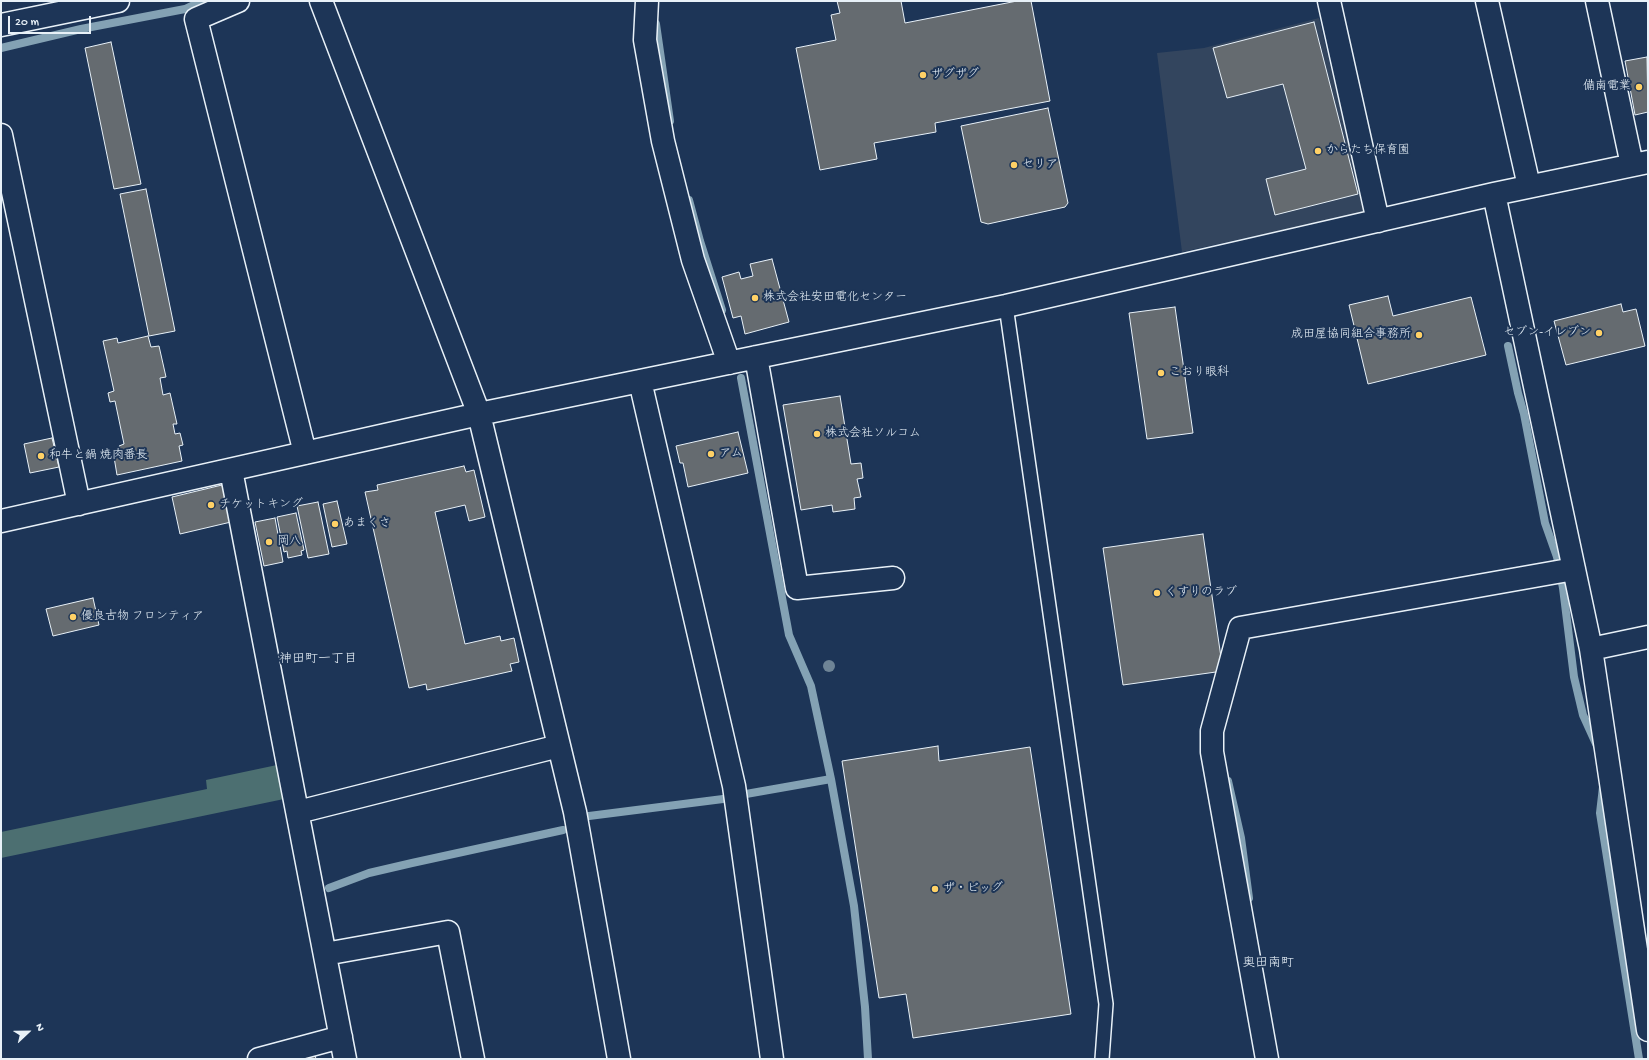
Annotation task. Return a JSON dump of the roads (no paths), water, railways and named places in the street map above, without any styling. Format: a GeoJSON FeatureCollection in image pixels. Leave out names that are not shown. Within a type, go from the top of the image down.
{"type":"FeatureCollection","features":[{"type":"Feature","properties":{"kind":"street"},"geometry":{"type":"LineString","coordinates":[[1,25],[84,4],[118,1]]}},
{"type":"Feature","properties":{"kind":"street"},"geometry":{"type":"LineString","coordinates":[[238,1],[196,19],[305,454]]}},
{"type":"Feature","properties":{"kind":"street"},"geometry":{"type":"LineString","coordinates":[[321,1],[479,414],[575,812],[618,1059]]}},
{"type":"Feature","properties":{"kind":"street"},"geometry":{"type":"LineString","coordinates":[[647,1],[645,40],[663,141],[693,260],[729,363]]}},
{"type":"Feature","properties":{"kind":"street"},"geometry":{"type":"LineString","coordinates":[[1329,1],[1378,221]]}},
{"type":"Feature","properties":{"kind":"street"},"geometry":{"type":"LineString","coordinates":[[1487,1],[1529,186]]}},
{"type":"Feature","properties":{"kind":"street"},"geometry":{"type":"LineString","coordinates":[[1,521],[479,414],[1006,306],[1529,186],[1640,163],[1597,1]]}},
{"type":"Feature","properties":{"kind":"street"},"geometry":{"type":"LineString","coordinates":[[1,135],[79,504]]}},
{"type":"Feature","properties":{"kind":"street"},"geometry":{"type":"LineString","coordinates":[[1494,194],[1564,571],[1590,649],[1648,1030]]}},
{"type":"Feature","properties":{"kind":"street"},"geometry":{"type":"LineString","coordinates":[[756,357],[796,588],[893,578]]}},
{"type":"Feature","properties":{"kind":"street"},"geometry":{"type":"LineString","coordinates":[[640,381],[734,786],[772,1059]]}},
{"type":"Feature","properties":{"kind":"street"},"geometry":{"type":"LineString","coordinates":[[231,470],[345,1059]]}},
{"type":"Feature","properties":{"kind":"street"},"geometry":{"type":"LineString","coordinates":[[1267,1059],[1212,752],[1212,731],[1240,628],[1564,571]]}},
{"type":"Feature","properties":{"kind":"street"},"geometry":{"type":"LineString","coordinates":[[1590,649],[1648,637]]}},
{"type":"Feature","properties":{"kind":"street"},"geometry":{"type":"LineString","coordinates":[[298,812],[559,746]]}},
{"type":"Feature","properties":{"kind":"street"},"geometry":{"type":"LineString","coordinates":[[325,954],[448,932],[473,1059]]}},
{"type":"Feature","properties":{"kind":"street"},"geometry":{"type":"LineString","coordinates":[[259,1059],[341,1037]]}},
{"type":"Feature","properties":{"kind":"lane"},"geometry":{"type":"LineString","coordinates":[[1006,306],[1106,1004],[1102,1059]]}},
{"type":"Feature","properties":{"kind":"waterway"},"geometry":{"type":"LineString","coordinates":[[1,48],[81,29],[185,9],[202,1]]}},
{"type":"Feature","properties":{"kind":"waterway"},"geometry":{"type":"LineString","coordinates":[[656,24],[670,121]]}},
{"type":"Feature","properties":{"kind":"waterway"},"geometry":{"type":"LineString","coordinates":[[689,200],[700,241],[722,310]]}},
{"type":"Feature","properties":{"kind":"waterway"},"geometry":{"type":"LineString","coordinates":[[1508,346],[1524,414],[1545,523],[1557,557],[1563,588],[1574,677],[1583,715],[1598,748]]}},
{"type":"Feature","properties":{"kind":"waterway"},"geometry":{"type":"LineString","coordinates":[[741,378],[789,635],[811,686],[831,779],[854,906],[865,1007],[868,1059]]}},
{"type":"Feature","properties":{"kind":"waterway"},"geometry":{"type":"LineString","coordinates":[[746,794],[831,779]]}},
{"type":"Feature","properties":{"kind":"waterway"},"geometry":{"type":"LineString","coordinates":[[1228,781],[1241,838],[1249,898]]}},
{"type":"Feature","properties":{"kind":"waterway"},"geometry":{"type":"LineString","coordinates":[[1603,787],[1600,813],[1639,1059]]}},
{"type":"Feature","properties":{"kind":"waterway"},"geometry":{"type":"LineString","coordinates":[[589,816],[723,799]]}},
{"type":"Feature","properties":{"kind":"waterway"},"geometry":{"type":"LineString","coordinates":[[329,888],[369,873],[563,830]]}},
{"type":"Feature","properties":{"kind":"place","name":"ザグザグ"},"geometry":{"type":"Point","coordinates":[923,75]}},
{"type":"Feature","properties":{"kind":"place","name":"備南電業"},"geometry":{"type":"Point","coordinates":[1639,87]}},
{"type":"Feature","properties":{"kind":"place","name":"からたち保育園"},"geometry":{"type":"Point","coordinates":[1318,151]}},
{"type":"Feature","properties":{"kind":"place","name":"セリア"},"geometry":{"type":"Point","coordinates":[1014,165]}},
{"type":"Feature","properties":{"kind":"place","name":"株式会社安田電化センター"},"geometry":{"type":"Point","coordinates":[755,298]}},
{"type":"Feature","properties":{"kind":"place","name":"セブン-イレブン"},"geometry":{"type":"Point","coordinates":[1599,333]}},
{"type":"Feature","properties":{"kind":"place","name":"成田屋協同組合事務所"},"geometry":{"type":"Point","coordinates":[1419,335]}},
{"type":"Feature","properties":{"kind":"place","name":"こおり眼科"},"geometry":{"type":"Point","coordinates":[1161,373]}},
{"type":"Feature","properties":{"kind":"place","name":"株式会社ソルコム"},"geometry":{"type":"Point","coordinates":[817,434]}},
{"type":"Feature","properties":{"kind":"place","name":"アム"},"geometry":{"type":"Point","coordinates":[711,454]}},
{"type":"Feature","properties":{"kind":"place","name":"和牛と鍋 焼肉番長"},"geometry":{"type":"Point","coordinates":[41,456]}},
{"type":"Feature","properties":{"kind":"place","name":"チケットキング"},"geometry":{"type":"Point","coordinates":[211,505]}},
{"type":"Feature","properties":{"kind":"place","name":"あまくさ"},"geometry":{"type":"Point","coordinates":[335,524]}},
{"type":"Feature","properties":{"kind":"place","name":"岡八"},"geometry":{"type":"Point","coordinates":[269,542]}},
{"type":"Feature","properties":{"kind":"place","name":"くすりのラブ"},"geometry":{"type":"Point","coordinates":[1157,593]}},
{"type":"Feature","properties":{"kind":"place","name":"優良古物 フロンティア"},"geometry":{"type":"Point","coordinates":[73,617]}},
{"type":"Feature","properties":{"kind":"place","name":"ザ・ビッグ"},"geometry":{"type":"Point","coordinates":[935,889]}},
{"type":"Feature","properties":{"kind":"district","name":"神田町一丁目"},"geometry":{"type":"Point","coordinates":[318,660]}},
{"type":"Feature","properties":{"kind":"district","name":"奥田南町"},"geometry":{"type":"Point","coordinates":[1268,964]}}]}
